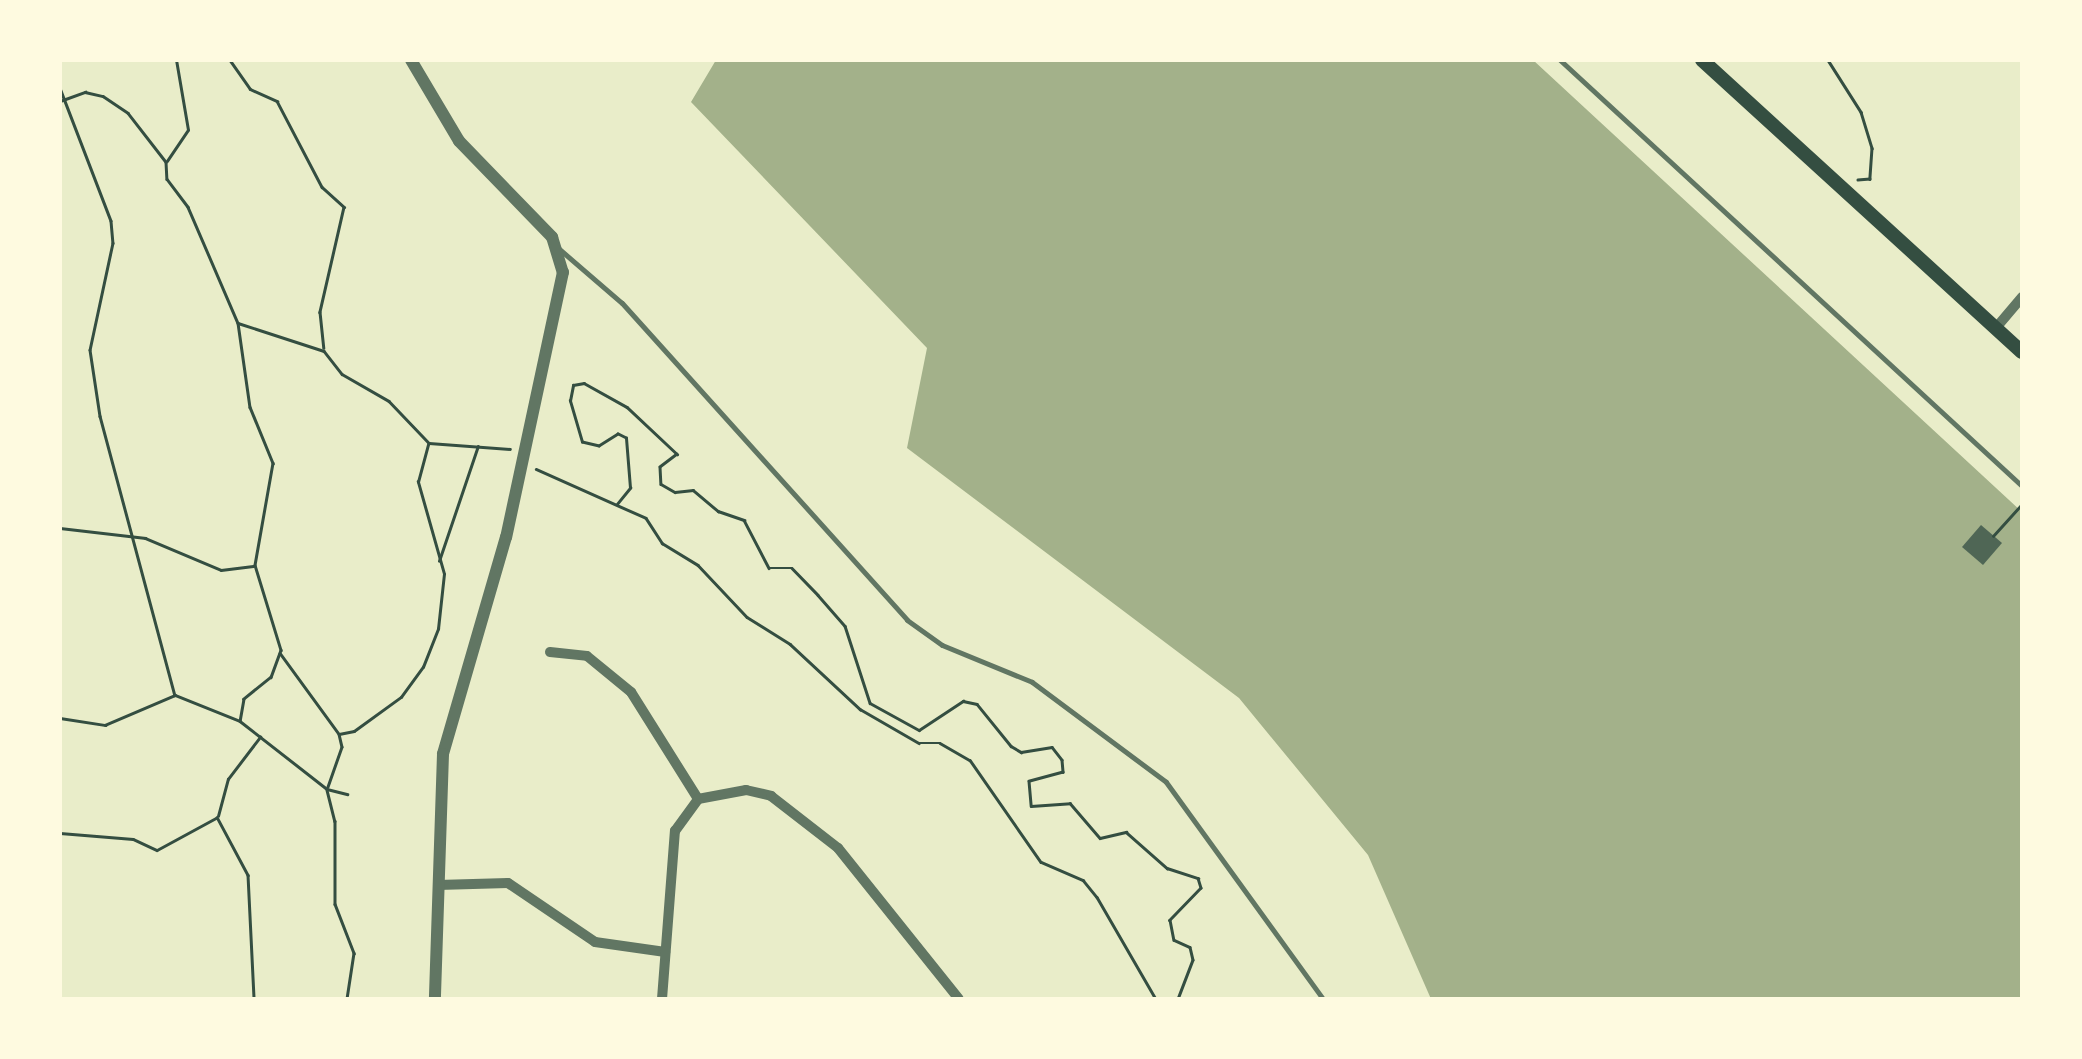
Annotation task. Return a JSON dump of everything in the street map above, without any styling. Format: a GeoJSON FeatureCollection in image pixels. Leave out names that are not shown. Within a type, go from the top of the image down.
{"type":"FeatureCollection","features":[{"type":"Feature","properties":{"kind":"main road"},"geometry":{"type":"LineString","coordinates":[[1702,60],[2022,352]]}},
{"type":"Feature","properties":{"kind":"street"},"geometry":{"type":"LineString","coordinates":[[412,60],[459,140],[557,247],[564,285],[524,459],[452,704],[436,800],[435,999]]}},
{"type":"Feature","properties":{"kind":"street"},"geometry":{"type":"LineString","coordinates":[[1995,329],[2022,297]]}},
{"type":"Feature","properties":{"kind":"street"},"geometry":{"type":"LineString","coordinates":[[550,652],[587,656],[631,692],[698,799]]}},
{"type":"Feature","properties":{"kind":"street"},"geometry":{"type":"LineString","coordinates":[[662,999],[675,831],[698,799],[746,790],[771,796],[838,848],[958,999]]}},
{"type":"Feature","properties":{"kind":"street"},"geometry":{"type":"LineString","coordinates":[[438,885],[508,883],[595,942],[665,952]]}},
{"type":"Feature","properties":{"kind":"lane"},"geometry":{"type":"LineString","coordinates":[[1560,60],[2022,486]]}},
{"type":"Feature","properties":{"kind":"lane"},"geometry":{"type":"LineString","coordinates":[[557,247],[622,303],[918,630],[1032,682],[1166,782],[1322,999]]}},
{"type":"Feature","properties":{"kind":"path"},"geometry":{"type":"LineString","coordinates":[[166,162],[188,134],[176,60]]}},
{"type":"Feature","properties":{"kind":"path"},"geometry":{"type":"LineString","coordinates":[[230,60],[250,89],[277,102],[322,187],[344,207],[320,312],[324,350],[342,374],[389,401],[429,444],[505,446],[572,488],[646,518],[662,542],[698,565],[748,617],[790,644],[860,709],[919,743],[940,743],[970,760],[1042,862],[1083,880],[1097,897],[1156,999]]}},
{"type":"Feature","properties":{"kind":"path"},"geometry":{"type":"LineString","coordinates":[[1828,60],[1861,112],[1872,148],[1870,179],[1835,184]]}},
{"type":"Feature","properties":{"kind":"path"},"geometry":{"type":"LineString","coordinates":[[60,88],[99,178],[113,233],[90,350],[104,432],[136,537],[175,696]]}},
{"type":"Feature","properties":{"kind":"path"},"geometry":{"type":"LineString","coordinates":[[62,100],[85,92],[114,100],[166,162],[167,179],[195,221],[238,324],[250,407],[273,463],[256,534],[255,566],[286,669],[339,734],[342,747],[327,789],[335,821],[335,904],[354,953],[347,999]]}},
{"type":"Feature","properties":{"kind":"path"},"geometry":{"type":"LineString","coordinates":[[238,324],[324,350]]}},
{"type":"Feature","properties":{"kind":"path"},"geometry":{"type":"LineString","coordinates":[[617,504],[630,488],[626,438],[618,434],[599,446],[582,442],[570,401],[574,385],[584,383],[627,407],[677,454],[660,467],[661,484],[675,492],[693,490],[718,512],[744,520],[769,568],[792,568],[818,595],[845,626],[870,702],[920,730],[963,701],[977,704],[1011,746],[1021,752],[1052,747],[1062,760],[1062,772],[1029,781],[1031,806],[1070,802],[1100,838],[1126,832],[1166,868],[1198,878],[1201,888],[1170,920],[1174,940],[1190,947],[1193,960],[1178,999]]}},
{"type":"Feature","properties":{"kind":"path"},"geometry":{"type":"LineString","coordinates":[[339,734],[386,711],[424,667],[445,600],[419,493],[429,444]]}},
{"type":"Feature","properties":{"kind":"path"},"geometry":{"type":"LineString","coordinates":[[438,562],[478,445]]}},
{"type":"Feature","properties":{"kind":"path"},"geometry":{"type":"LineString","coordinates":[[1993,536],[2022,504]]}},
{"type":"Feature","properties":{"kind":"path"},"geometry":{"type":"LineString","coordinates":[[60,528],[136,537],[221,570],[255,566]]}},
{"type":"Feature","properties":{"kind":"path"},"geometry":{"type":"LineString","coordinates":[[240,721],[244,699],[271,677],[280,650]]}},
{"type":"Feature","properties":{"kind":"path"},"geometry":{"type":"LineString","coordinates":[[60,718],[105,725],[175,696],[240,721],[327,789],[347,794]]}},
{"type":"Feature","properties":{"kind":"path"},"geometry":{"type":"LineString","coordinates":[[254,999],[248,875],[217,817],[228,779],[260,736]]}},
{"type":"Feature","properties":{"kind":"path"},"geometry":{"type":"LineString","coordinates":[[60,833],[132,840],[158,850],[174,846],[202,820],[217,817]]}},
{"type":"Feature","properties":{"kind":"shaded area"},"geometry":{"type":"Polygon","coordinates":[[[716,60],[1533,60],[2022,512],[2022,999],[1431,999],[1368,855],[1239,698],[907,448],[927,348],[691,102],[716,60]]]}},
{"type":"Feature","properties":{"kind":"building"},"geometry":{"type":"Polygon","coordinates":[[[1981,525],[2002,543],[1983,565],[1962,547],[1981,525]]]}}]}
